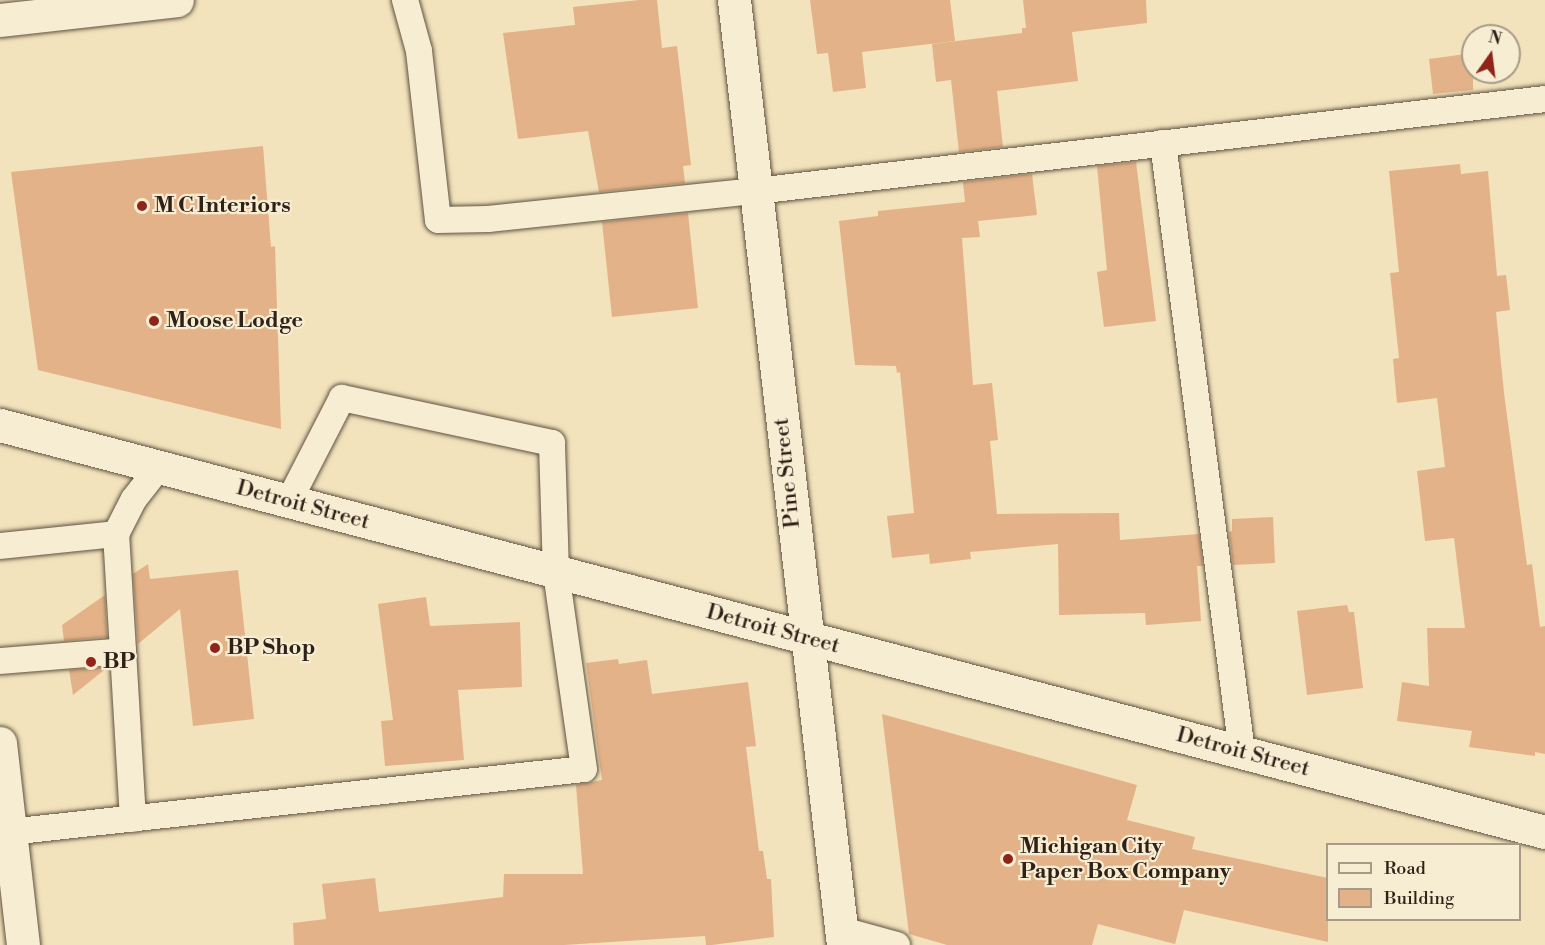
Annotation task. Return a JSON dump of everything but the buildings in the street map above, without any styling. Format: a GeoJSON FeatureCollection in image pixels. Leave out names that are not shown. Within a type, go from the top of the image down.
{"type":"FeatureCollection","features":[{"type":"Feature","properties":{"kind":"street"},"geometry":{"type":"LineString","coordinates":[[0,20],[177,0]]}},
{"type":"Feature","properties":{"kind":"street","name":"Pine Street"},"geometry":{"type":"LineString","coordinates":[[734,0],[805,637],[842,938]]}},
{"type":"Feature","properties":{"kind":"street","name":"Detroit Street"},"geometry":{"type":"LineString","coordinates":[[0,425],[1545,832]]}},
{"type":"Feature","properties":{"kind":"street"},"geometry":{"type":"LineString","coordinates":[[0,743],[5,833],[23,945]]}},
{"type":"Feature","properties":{"kind":"lane"},"geometry":{"type":"LineString","coordinates":[[405,0],[419,51],[438,220],[488,219],[756,191],[1545,99]]}},
{"type":"Feature","properties":{"kind":"lane"},"geometry":{"type":"LineString","coordinates":[[1163,143],[1242,752]]}},
{"type":"Feature","properties":{"kind":"lane"},"geometry":{"type":"LineString","coordinates":[[5,833],[584,769],[556,572],[552,443],[342,398],[289,501]]}},
{"type":"Feature","properties":{"kind":"lane"},"geometry":{"type":"LineString","coordinates":[[133,819],[116,534],[134,499],[159,467]]}},
{"type":"Feature","properties":{"kind":"lane"},"geometry":{"type":"LineString","coordinates":[[0,546],[116,534]]}},
{"type":"Feature","properties":{"kind":"lane"},"geometry":{"type":"LineString","coordinates":[[0,661],[123,651]]}},
{"type":"Feature","properties":{"kind":"lane"},"geometry":{"type":"LineString","coordinates":[[842,938],[897,945]]}},
{"type":"Feature","properties":{"kind":"place","name":"M C Interiors"},"geometry":{"type":"Point","coordinates":[142,206]}},
{"type":"Feature","properties":{"kind":"place","name":"Moose Lodge"},"geometry":{"type":"Point","coordinates":[154,321]}},
{"type":"Feature","properties":{"kind":"place","name":"BP Shop"},"geometry":{"type":"Point","coordinates":[215,648]}},
{"type":"Feature","properties":{"kind":"place","name":"BP"},"geometry":{"type":"Point","coordinates":[91,662]}},
{"type":"Feature","properties":{"kind":"place","name":"Michigan City Paper Box Company"},"geometry":{"type":"Point","coordinates":[1008,859]}}]}
